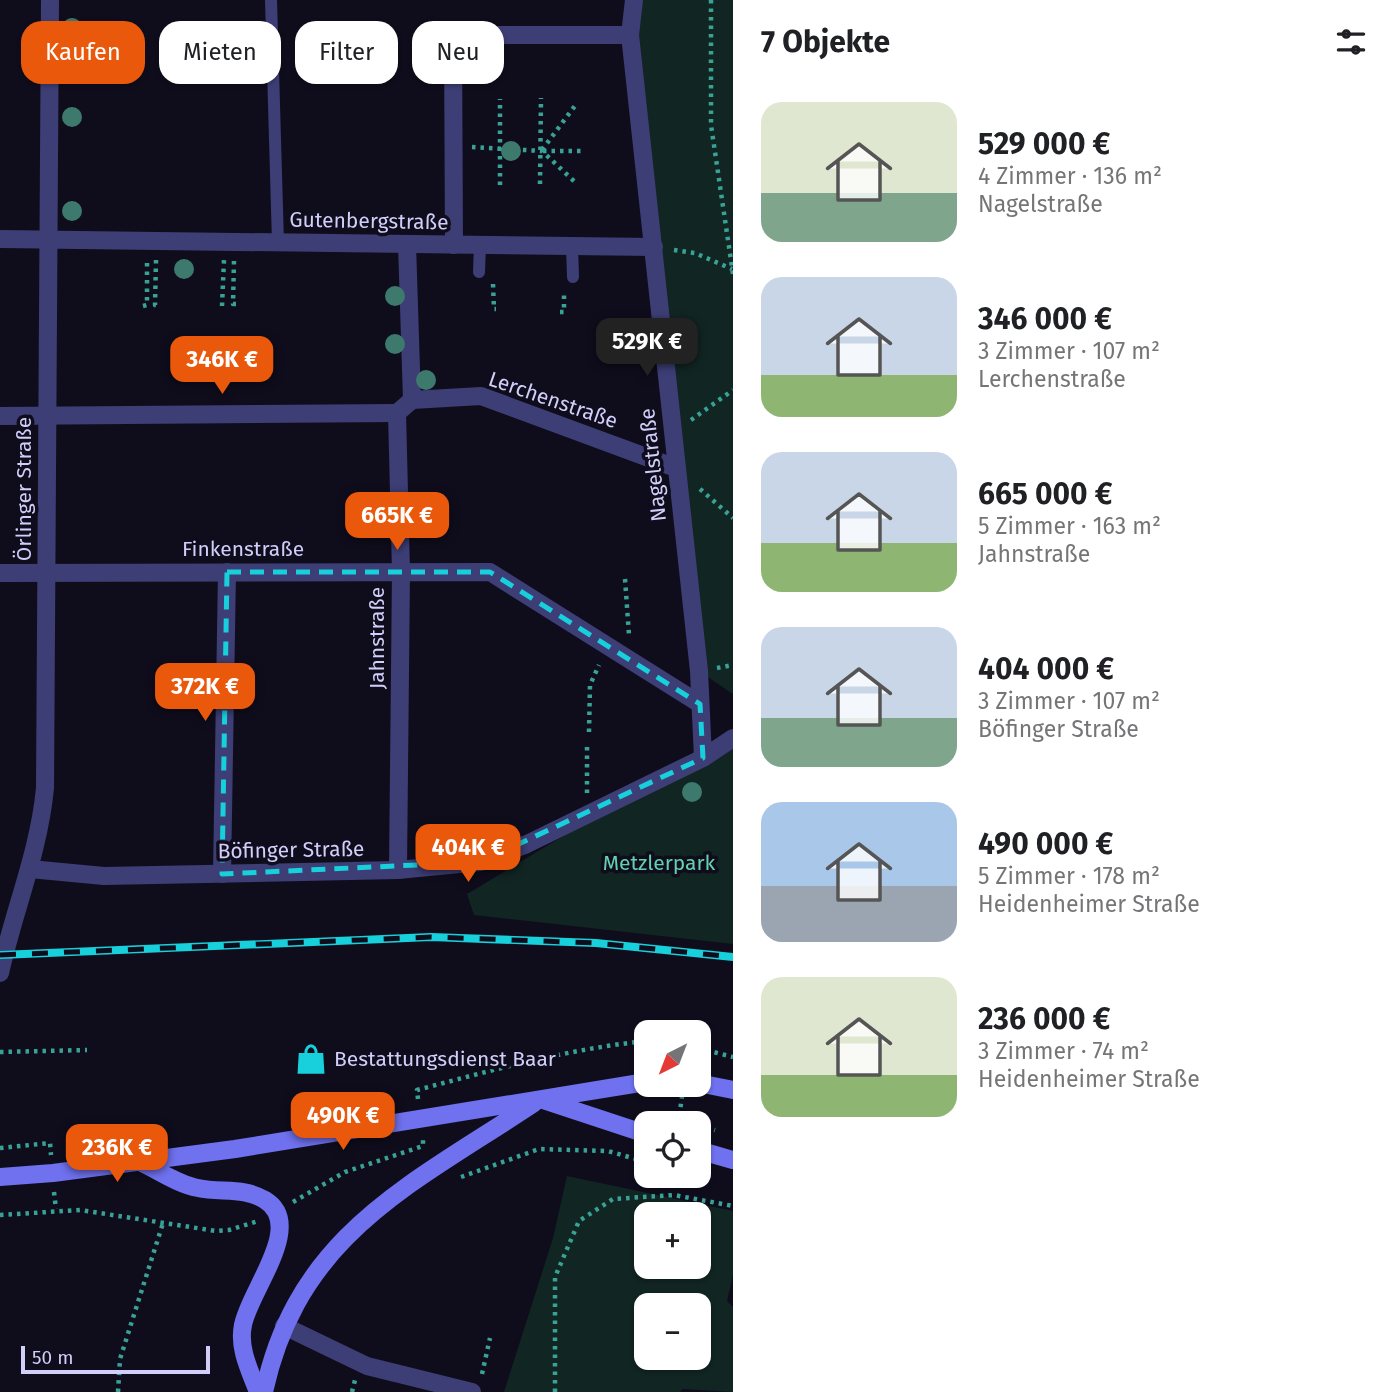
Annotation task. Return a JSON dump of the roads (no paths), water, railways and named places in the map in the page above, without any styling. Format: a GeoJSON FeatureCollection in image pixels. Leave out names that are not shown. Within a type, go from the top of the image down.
{"type":"FeatureCollection","features":[{"type":"Feature","properties":{"kind":"main road"},"geometry":{"type":"LineString","coordinates":[[0,1177],[140,1162],[421,1120],[634,1084]]}},
{"type":"Feature","properties":{"kind":"main road"},"geometry":{"type":"LineString","coordinates":[[711,1086],[733,1090]]}},
{"type":"Feature","properties":{"kind":"main road"},"geometry":{"type":"LineString","coordinates":[[540,1099],[634,1130]]}},
{"type":"Feature","properties":{"kind":"main road"},"geometry":{"type":"LineString","coordinates":[[264,1392],[284,1326],[314,1274],[351,1232],[417,1180],[540,1099]]}},
{"type":"Feature","properties":{"kind":"main road"},"geometry":{"type":"LineString","coordinates":[[711,1154],[733,1160]]}},
{"type":"Feature","properties":{"kind":"main road"},"geometry":{"type":"LineString","coordinates":[[140,1162],[198,1188],[248,1193],[268,1202],[276,1211],[282,1234],[243,1326],[246,1363],[258,1392]]}},
{"type":"Feature","properties":{"kind":"street","name":"Örlinger Straße"},"geometry":{"type":"LineString","coordinates":[[0,972],[42,821],[44,788],[50,0]]}},
{"type":"Feature","properties":{"kind":"street","name":"Nagelstraße"},"geometry":{"type":"LineString","coordinates":[[634,0],[630,35],[654,247],[700,704],[703,758]]}},
{"type":"Feature","properties":{"kind":"street"},"geometry":{"type":"LineString","coordinates":[[454,245],[453,36],[630,35]]}},
{"type":"Feature","properties":{"kind":"street","name":"Gutenbergstraße"},"geometry":{"type":"LineString","coordinates":[[0,239],[654,247]]}},
{"type":"Feature","properties":{"kind":"street"},"geometry":{"type":"LineString","coordinates":[[0,416],[397,413],[412,400],[407,244]]}},
{"type":"Feature","properties":{"kind":"street","name":"Lerchenstraße"},"geometry":{"type":"LineString","coordinates":[[412,400],[481,396],[676,468]]}},
{"type":"Feature","properties":{"kind":"street","name":"Jahnstraße"},"geometry":{"type":"LineString","coordinates":[[397,413],[401,572],[398,870]]}},
{"type":"Feature","properties":{"kind":"street"},"geometry":{"type":"LineString","coordinates":[[222,874],[227,572]]}},
{"type":"Feature","properties":{"kind":"street","name":"Finkenstraße"},"geometry":{"type":"LineString","coordinates":[[0,573],[490,572],[700,704]]}},
{"type":"Feature","properties":{"kind":"street","name":"Böfinger Straße"},"geometry":{"type":"LineString","coordinates":[[30,869],[104,876],[398,870],[480,862],[527,844],[703,758],[733,738]]}},
{"type":"Feature","properties":{"kind":"street"},"geometry":{"type":"LineString","coordinates":[[284,1326],[367,1366],[477,1385]]}},
{"type":"Feature","properties":{"kind":"lane"},"geometry":{"type":"LineString","coordinates":[[271,0],[278,243]]}},
{"type":"Feature","properties":{"kind":"lane"},"geometry":{"type":"LineString","coordinates":[[479,272],[480,245]]}},
{"type":"Feature","properties":{"kind":"lane"},"geometry":{"type":"LineString","coordinates":[[572,246],[573,277]]}},
{"type":"Feature","properties":{"kind":"railway"},"geometry":{"type":"LineString","coordinates":[[0,955],[431,937],[596,943],[733,957]]}},
{"type":"Feature","properties":{"kind":"place","name":"Bestattungsdienst Baar"},"geometry":{"type":"Point","coordinates":[311,1059]}},
{"type":"Feature","properties":{"kind":"park label","name":"Metzlerpark"},"geometry":{"type":"Point","coordinates":[659,863]}}]}
